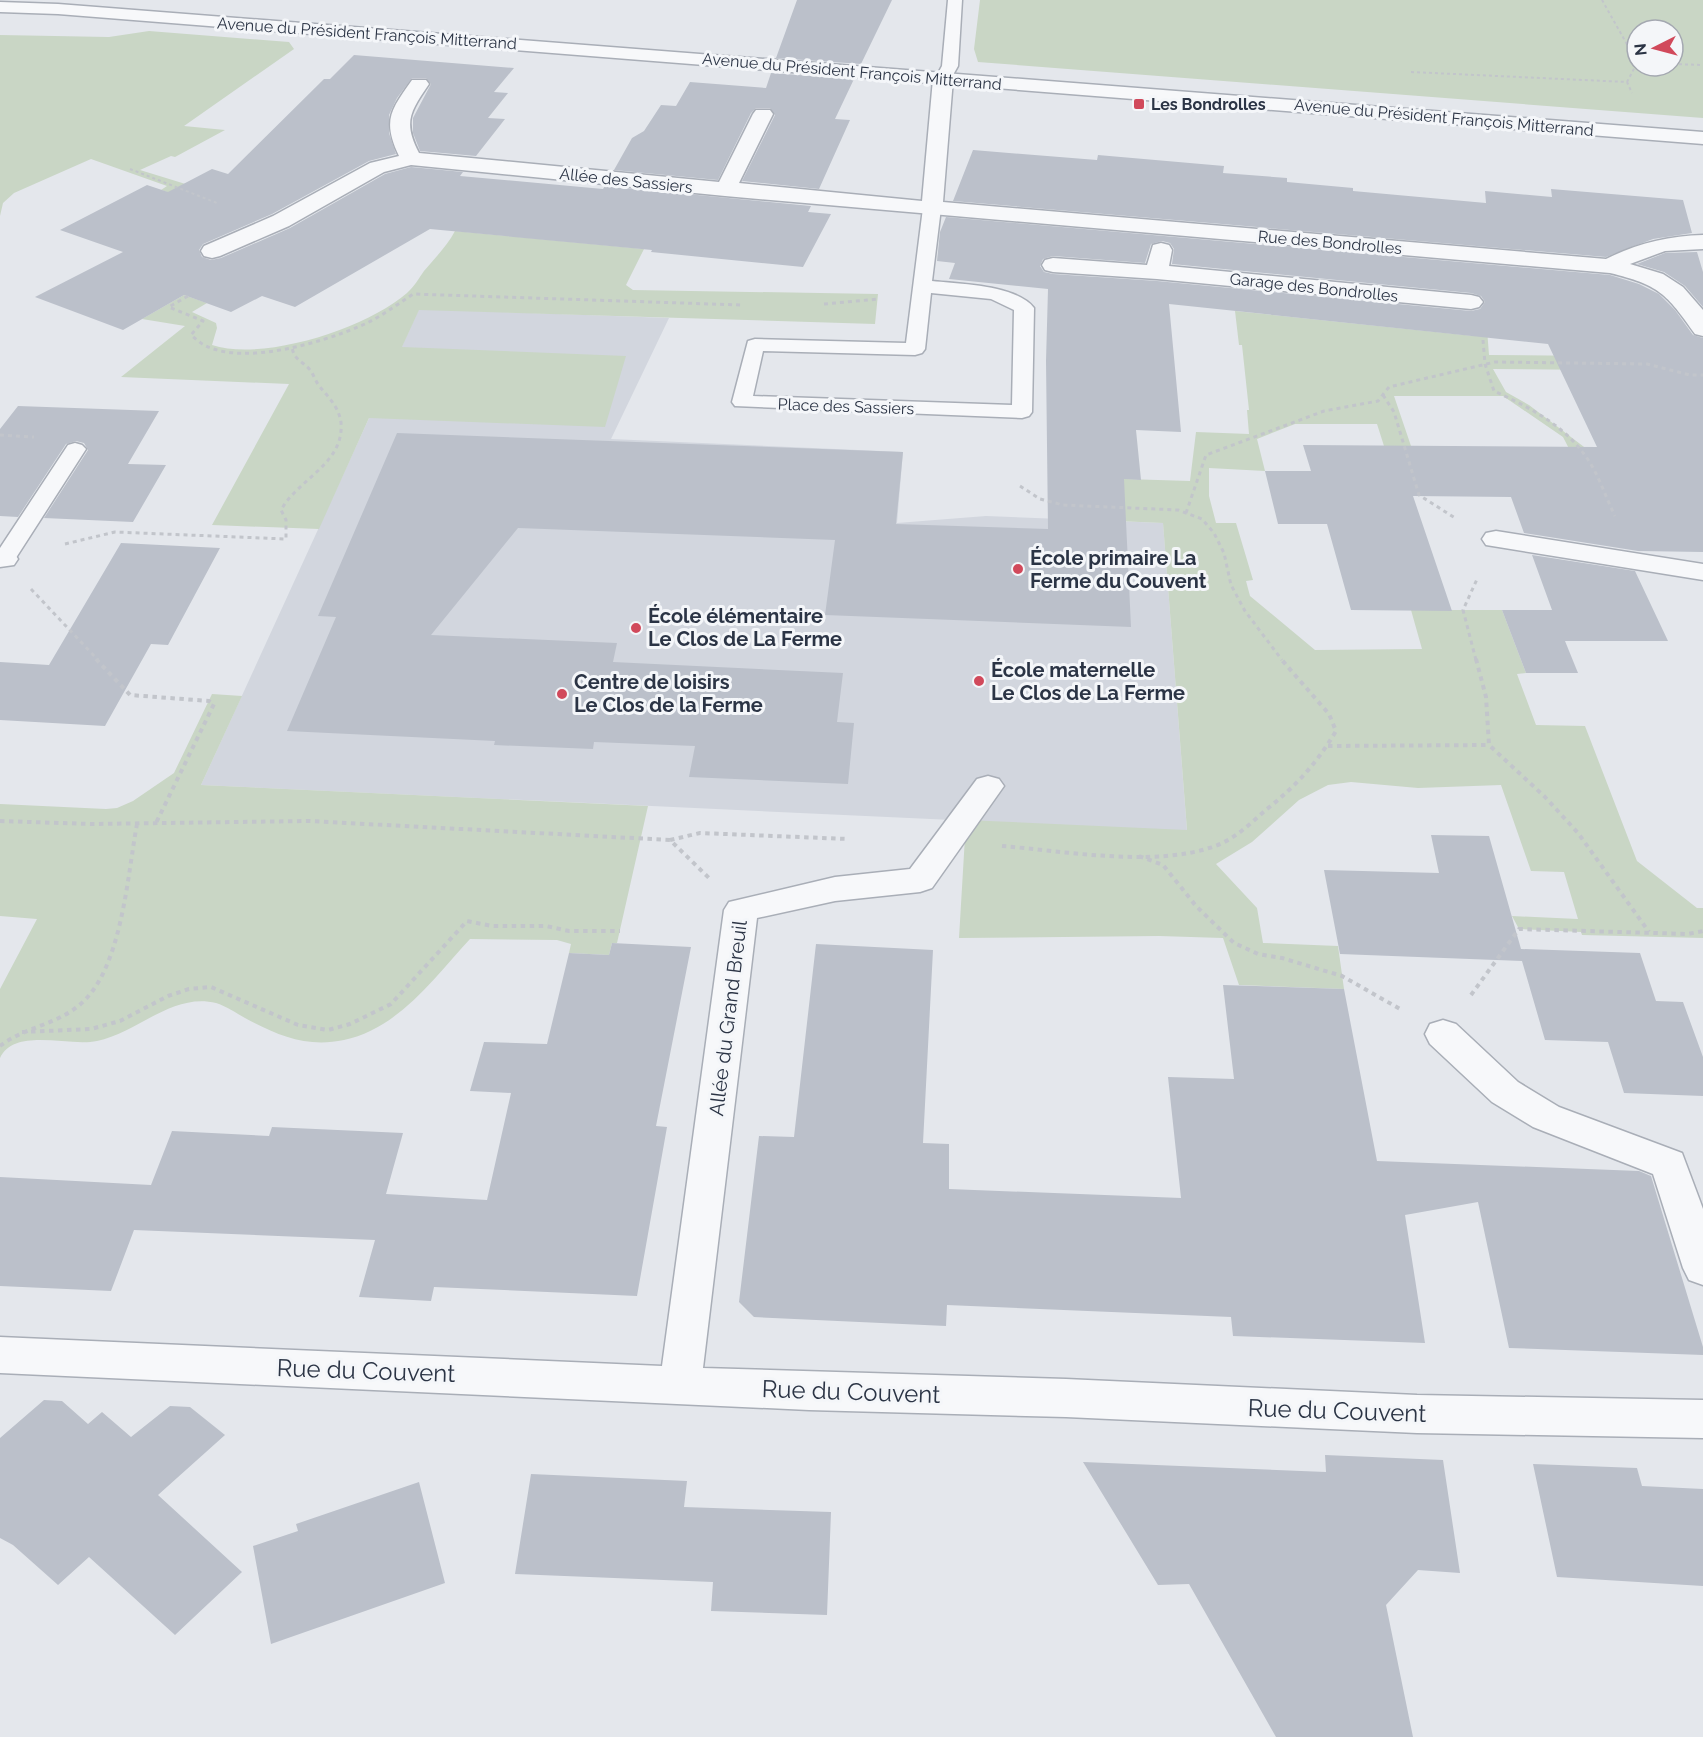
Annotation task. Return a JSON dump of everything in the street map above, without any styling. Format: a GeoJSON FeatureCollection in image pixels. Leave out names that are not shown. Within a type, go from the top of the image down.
{"type":"FeatureCollection","features":[{"type":"Feature","properties":{"kind":"street","name":"Avenue du Président François Mitterrand"},"geometry":{"type":"LineString","coordinates":[[0,7],[58,9],[1703,138]]}},
{"type":"Feature","properties":{"kind":"street"},"geometry":{"type":"LineString","coordinates":[[932,207],[944,79]]}},
{"type":"Feature","properties":{"kind":"street"},"geometry":{"type":"LineString","coordinates":[[411,159],[398,135],[398,117],[419,84]]}},
{"type":"Feature","properties":{"kind":"street"},"geometry":{"type":"LineString","coordinates":[[724,190],[763,114]]}},
{"type":"Feature","properties":{"kind":"street","name":"Allée des Sassiers"},"geometry":{"type":"LineString","coordinates":[[212,251],[281,221],[377,167],[411,159],[724,190],[932,207]]}},
{"type":"Feature","properties":{"kind":"street","name":"Rue des Bondrolles"},"geometry":{"type":"LineString","coordinates":[[932,207],[1610,266],[1642,274],[1668,285],[1689,305],[1703,329]]}},
{"type":"Feature","properties":{"kind":"street"},"geometry":{"type":"LineString","coordinates":[[1157,272],[1164,228]]}},
{"type":"Feature","properties":{"kind":"street"},"geometry":{"type":"LineString","coordinates":[[1610,266],[1639,250],[1654,245],[1703,242]]}},
{"type":"Feature","properties":{"kind":"street","name":"Garage des Bondrolles"},"geometry":{"type":"LineString","coordinates":[[1053,265],[1157,272],[1471,302]]}},
{"type":"Feature","properties":{"kind":"street"},"geometry":{"type":"LineString","coordinates":[[1496,539],[1703,572]]}},
{"type":"Feature","properties":{"kind":"street","name":"Allée du Grand Breuil"},"geometry":{"type":"LineString","coordinates":[[680,1385],[741,910],[835,889],[920,880],[988,786]]}},
{"type":"Feature","properties":{"kind":"street"},"geometry":{"type":"LineString","coordinates":[[1443,1034],[1505,1092],[1546,1117],[1669,1164],[1703,1268]]}},
{"type":"Feature","properties":{"kind":"street","name":"Rue du Couvent"},"geometry":{"type":"LineString","coordinates":[[0,1355],[809,1391],[1066,1398],[1417,1414],[1703,1419]]}},
{"type":"Feature","properties":{"kind":"lane"},"geometry":{"type":"LineString","coordinates":[[944,79],[950,66],[955,0]]}},
{"type":"Feature","properties":{"kind":"lane","name":"Place des Sassiers"},"geometry":{"type":"LineString","coordinates":[[922,286],[1001,296],[1020,304],[1023,308],[1022,412],[742,402],[755,345],[915,349],[922,286],[932,207]]}},
{"type":"Feature","properties":{"kind":"lane"},"geometry":{"type":"LineString","coordinates":[[2,559],[75,449]]}},
{"type":"Feature","properties":{"kind":"path"},"geometry":{"type":"LineString","coordinates":[[1602,0],[1625,41]]}},
{"type":"Feature","properties":{"kind":"path"},"geometry":{"type":"LineString","coordinates":[[1685,64],[1703,65]]}},
{"type":"Feature","properties":{"kind":"path"},"geometry":{"type":"LineString","coordinates":[[130,169],[218,204],[212,251]]}},
{"type":"Feature","properties":{"kind":"path"},"geometry":{"type":"LineString","coordinates":[[822,304],[894,297],[922,286]]}},
{"type":"Feature","properties":{"kind":"path"},"geometry":{"type":"LineString","coordinates":[[188,297],[169,307],[203,321],[191,335],[194,339],[214,349],[240,353],[292,346],[357,327],[380,316],[413,294],[747,306]]}},
{"type":"Feature","properties":{"kind":"path"},"geometry":{"type":"LineString","coordinates":[[156,823],[214,704],[209,701],[130,695],[2,559],[116,532],[286,539],[286,520],[281,510],[285,500],[335,452],[342,437],[339,410],[318,385],[310,370],[296,361],[292,353],[292,346]]}},
{"type":"Feature","properties":{"kind":"path"},"geometry":{"type":"LineString","coordinates":[[1186,513],[1206,455],[1324,411],[1377,401],[1389,387],[1417,379],[1496,362],[1647,364],[1690,375],[1703,375]]}},
{"type":"Feature","properties":{"kind":"path"},"geometry":{"type":"LineString","coordinates":[[1485,364],[1494,391],[1514,400],[1542,418],[1583,454],[1593,469],[1635,561]]}},
{"type":"Feature","properties":{"kind":"path"},"geometry":{"type":"LineString","coordinates":[[1383,395],[1394,412],[1419,495],[1444,512],[1496,539],[1463,610],[1486,697],[1489,745]]}},
{"type":"Feature","properties":{"kind":"path"},"geometry":{"type":"LineString","coordinates":[[998,846],[1138,856],[1195,852],[1215,846],[1242,831],[1295,789],[1311,772],[1336,731],[1329,714],[1283,662],[1245,611],[1231,585],[1224,553],[1214,533],[1202,519],[1178,510],[1063,505],[1040,499],[1020,486]]}},
{"type":"Feature","properties":{"kind":"path"},"geometry":{"type":"LineString","coordinates":[[1328,746],[1489,745],[1545,797],[1578,833],[1649,933]]}},
{"type":"Feature","properties":{"kind":"path"},"geometry":{"type":"LineString","coordinates":[[0,821],[91,825],[309,821],[670,840],[700,833],[849,839]]}},
{"type":"Feature","properties":{"kind":"path"},"geometry":{"type":"LineString","coordinates":[[0,1046],[22,1032],[62,1017],[83,1001],[104,977],[116,948],[137,824]]}},
{"type":"Feature","properties":{"kind":"path"},"geometry":{"type":"LineString","coordinates":[[670,840],[741,910]]}},
{"type":"Feature","properties":{"kind":"path"},"geometry":{"type":"LineString","coordinates":[[1138,856],[1163,865],[1196,906],[1234,943],[1258,954],[1282,958],[1342,976],[1443,1034],[1519,929],[1688,934],[1703,931]]}},
{"type":"Feature","properties":{"kind":"path"},"geometry":{"type":"LineString","coordinates":[[22,1032],[91,1029],[120,1021],[168,996],[189,989],[211,987],[298,1025],[328,1030],[350,1024],[391,1004],[467,921],[492,926],[546,926],[569,931],[620,931]]}},
{"type":"Feature","properties":{"kind":"shaded area"},"geometry":{"type":"Polygon","coordinates":[[[419,309],[669,318],[611,439],[903,452],[897,523],[986,516],[1163,523],[1187,831],[201,785],[419,309]]]}},
{"type":"Feature","properties":{"kind":"green space"},"geometry":{"type":"Polygon","coordinates":[[[980,0],[1703,0],[1703,118],[978,62],[974,49],[980,0]]]}},
{"type":"Feature","properties":{"kind":"green space"},"geometry":{"type":"Polygon","coordinates":[[[149,31],[289,42],[294,49],[184,126],[225,130],[175,157],[171,156],[140,170],[205,190],[188,199],[161,190],[167,186],[91,159],[14,193],[3,203],[0,216],[0,35],[109,37],[149,31]]]}},
{"type":"Feature","properties":{"kind":"green space"},"geometry":{"type":"Polygon","coordinates":[[[455,231],[644,249],[626,285],[633,290],[878,294],[875,324],[419,310],[402,347],[626,356],[605,427],[369,418],[319,529],[212,525],[289,384],[121,377],[185,326],[142,319],[184,295],[207,303],[192,312],[216,323],[217,328],[212,345],[234,349],[259,349],[314,338],[367,318],[407,293],[445,247],[455,231]]]}},
{"type":"Feature","properties":{"kind":"green space"},"geometry":{"type":"Polygon","coordinates":[[[1235,311],[1474,336],[1486,316],[1489,355],[1596,356],[1604,370],[1493,369],[1506,392],[1529,405],[1588,450],[1581,472],[1563,437],[1503,396],[1394,396],[1411,446],[1384,446],[1377,424],[1295,424],[1257,439],[1265,471],[1209,468],[1209,496],[1216,523],[1236,523],[1253,580],[1246,581],[1250,596],[1315,650],[1422,649],[1411,610],[1502,610],[1526,673],[1517,674],[1536,725],[1585,726],[1637,861],[1697,908],[1703,908],[1703,938],[1582,935],[1581,932],[1519,929],[1512,916],[1578,919],[1564,872],[1531,871],[1501,785],[1418,788],[1351,782],[1328,785],[1299,800],[1252,842],[1216,864],[1257,908],[1263,943],[1338,946],[1344,989],[1239,985],[1223,938],[1159,936],[959,938],[966,820],[1187,830],[1163,523],[1094,520],[1093,478],[1190,481],[1196,432],[1249,434],[1247,410],[1249,410],[1242,345],[1239,345],[1235,311]]]}},
{"type":"Feature","properties":{"kind":"green space"},"geometry":{"type":"Polygon","coordinates":[[[212,694],[242,696],[201,785],[648,806],[617,943],[612,943],[609,955],[569,953],[571,944],[557,940],[470,939],[429,985],[398,1013],[382,1025],[344,1040],[304,1041],[280,1035],[220,1004],[200,1001],[170,1008],[112,1037],[85,1042],[43,1040],[17,1043],[7,1049],[0,1058],[0,989],[37,919],[0,916],[0,804],[106,809],[117,808],[133,801],[174,773],[212,694]]]}},
{"type":"Feature","properties":{"kind":"building"},"geometry":{"type":"Polygon","coordinates":[[[797,0],[892,0],[861,64],[776,58],[797,0]]]}},
{"type":"Feature","properties":{"kind":"building"},"geometry":{"type":"Polygon","coordinates":[[[354,55],[514,68],[494,92],[508,93],[488,118],[505,119],[476,156],[420,151],[413,133],[413,118],[431,84],[426,78],[412,78],[397,98],[389,115],[389,133],[396,154],[369,161],[272,214],[203,244],[199,250],[202,257],[211,260],[221,258],[290,228],[385,174],[411,167],[463,172],[460,176],[603,189],[605,186],[811,206],[808,212],[831,214],[803,267],[430,229],[295,307],[262,296],[231,312],[184,295],[123,330],[35,297],[123,252],[60,230],[147,185],[168,192],[212,169],[228,174],[324,79],[330,79],[354,55]]]}},
{"type":"Feature","properties":{"kind":"building"},"geometry":{"type":"Polygon","coordinates":[[[771,73],[854,79],[835,119],[850,120],[819,189],[742,181],[775,115],[770,108],[756,108],[751,113],[718,180],[614,170],[632,138],[644,131],[661,105],[676,106],[690,82],[766,88],[771,73]]]}},
{"type":"Feature","properties":{"kind":"building"},"geometry":{"type":"Polygon","coordinates":[[[973,150],[1097,160],[1098,155],[1224,166],[1223,173],[1287,178],[1287,182],[1353,188],[1353,191],[1486,203],[1485,191],[1552,197],[1551,189],[1683,200],[1692,233],[1653,239],[1606,257],[953,201],[973,150]]]}},
{"type":"Feature","properties":{"kind":"building"},"geometry":{"type":"Polygon","coordinates":[[[946,217],[1610,275],[1639,284],[1659,294],[1675,310],[1693,335],[1703,338],[1703,552],[1638,551],[1524,533],[1511,497],[1413,496],[1452,611],[1351,610],[1327,524],[1278,524],[1265,471],[1311,471],[1303,445],[1597,447],[1548,344],[1169,304],[1181,432],[1136,430],[1141,480],[1124,479],[1131,627],[825,615],[835,540],[518,528],[431,635],[617,643],[613,662],[843,673],[837,722],[854,723],[848,784],[689,777],[695,746],[594,742],[593,749],[494,745],[495,741],[287,731],[336,617],[318,616],[397,433],[903,452],[896,524],[1048,529],[1046,361],[1048,289],[949,279],[955,263],[937,261],[940,232],[946,217]],[[1162,241],[1151,244],[1145,263],[1053,256],[1043,259],[1040,266],[1044,272],[1053,274],[1157,281],[1471,311],[1480,309],[1485,302],[1481,296],[1471,293],[1172,264],[1174,249],[1170,243],[1162,241]]]}},
{"type":"Feature","properties":{"kind":"building"},"geometry":{"type":"Polygon","coordinates":[[[1697,252],[1703,272],[1703,307],[1685,286],[1664,272],[1637,264],[1665,253],[1697,252]]]}},
{"type":"Feature","properties":{"kind":"building"},"geometry":{"type":"Polygon","coordinates":[[[18,406],[159,411],[128,464],[166,465],[133,522],[44,518],[88,450],[84,443],[76,441],[66,444],[18,517],[0,516],[0,429],[18,406]]]}},
{"type":"Feature","properties":{"kind":"building"},"geometry":{"type":"Polygon","coordinates":[[[121,543],[220,548],[168,645],[151,644],[105,726],[0,720],[0,662],[49,665],[121,543]]]}},
{"type":"Feature","properties":{"kind":"building"},"geometry":{"type":"Polygon","coordinates":[[[1532,555],[1635,571],[1668,641],[1565,641],[1578,673],[1526,673],[1502,610],[1552,610],[1532,555]]]}},
{"type":"Feature","properties":{"kind":"building"},"geometry":{"type":"Polygon","coordinates":[[[1431,835],[1489,836],[1521,949],[1640,953],[1656,1001],[1683,1002],[1703,1057],[1703,1096],[1624,1093],[1608,1042],[1545,1040],[1522,961],[1340,954],[1324,870],[1439,873],[1431,835]]]}},
{"type":"Feature","properties":{"kind":"building"},"geometry":{"type":"Polygon","coordinates":[[[612,943],[691,947],[656,1126],[667,1127],[637,1296],[434,1287],[431,1301],[359,1297],[375,1240],[134,1230],[111,1291],[0,1286],[0,1177],[151,1185],[172,1131],[269,1136],[272,1127],[403,1133],[386,1194],[487,1200],[511,1093],[470,1091],[484,1042],[547,1044],[569,953],[609,955],[612,943]]]}},
{"type":"Feature","properties":{"kind":"building"},"geometry":{"type":"Polygon","coordinates":[[[816,944],[933,950],[923,1143],[949,1144],[949,1189],[1181,1198],[1168,1077],[1234,1079],[1223,985],[1344,989],[1377,1161],[1639,1171],[1651,1176],[1703,1347],[1703,1355],[1509,1348],[1478,1202],[1405,1215],[1425,1343],[1233,1336],[1231,1317],[947,1305],[946,1326],[754,1317],[739,1302],[759,1136],[794,1137],[816,944]]]}},
{"type":"Feature","properties":{"kind":"building"},"geometry":{"type":"Polygon","coordinates":[[[44,1400],[62,1401],[88,1424],[102,1412],[131,1437],[170,1406],[190,1407],[225,1435],[158,1495],[242,1572],[175,1635],[89,1557],[58,1585],[13,1545],[0,1538],[0,1438],[44,1400]]]}},
{"type":"Feature","properties":{"kind":"building"},"geometry":{"type":"Polygon","coordinates":[[[1325,1455],[1443,1460],[1460,1573],[1418,1570],[1386,1605],[1413,1737],[1276,1737],[1189,1584],[1158,1585],[1083,1462],[1326,1472],[1325,1455]]]}},
{"type":"Feature","properties":{"kind":"building"},"geometry":{"type":"Polygon","coordinates":[[[1533,1464],[1637,1468],[1642,1486],[1703,1489],[1703,1586],[1557,1577],[1533,1464]]]}},
{"type":"Feature","properties":{"kind":"building"},"geometry":{"type":"Polygon","coordinates":[[[531,1474],[687,1481],[684,1507],[831,1512],[827,1615],[711,1611],[713,1582],[515,1574],[531,1474]]]}},
{"type":"Feature","properties":{"kind":"building"},"geometry":{"type":"Polygon","coordinates":[[[419,1482],[445,1583],[271,1644],[253,1546],[298,1531],[296,1524],[419,1482]]]}},
{"type":"Feature","properties":{"kind":"place","name":"Les Bondrolles"},"geometry":{"type":"Point","coordinates":[1139,104]}},
{"type":"Feature","properties":{"kind":"place","name":"École primaire La Ferme du Couvent"},"geometry":{"type":"Point","coordinates":[1018,569]}},
{"type":"Feature","properties":{"kind":"place","name":"École élémentaire Le Clos de La Ferme"},"geometry":{"type":"Point","coordinates":[636,628]}},
{"type":"Feature","properties":{"kind":"place","name":"École maternelle Le Clos de La Ferme"},"geometry":{"type":"Point","coordinates":[979,681]}},
{"type":"Feature","properties":{"kind":"place","name":"Centre de loisirs Le Clos de la Ferme"},"geometry":{"type":"Point","coordinates":[562,694]}}]}
